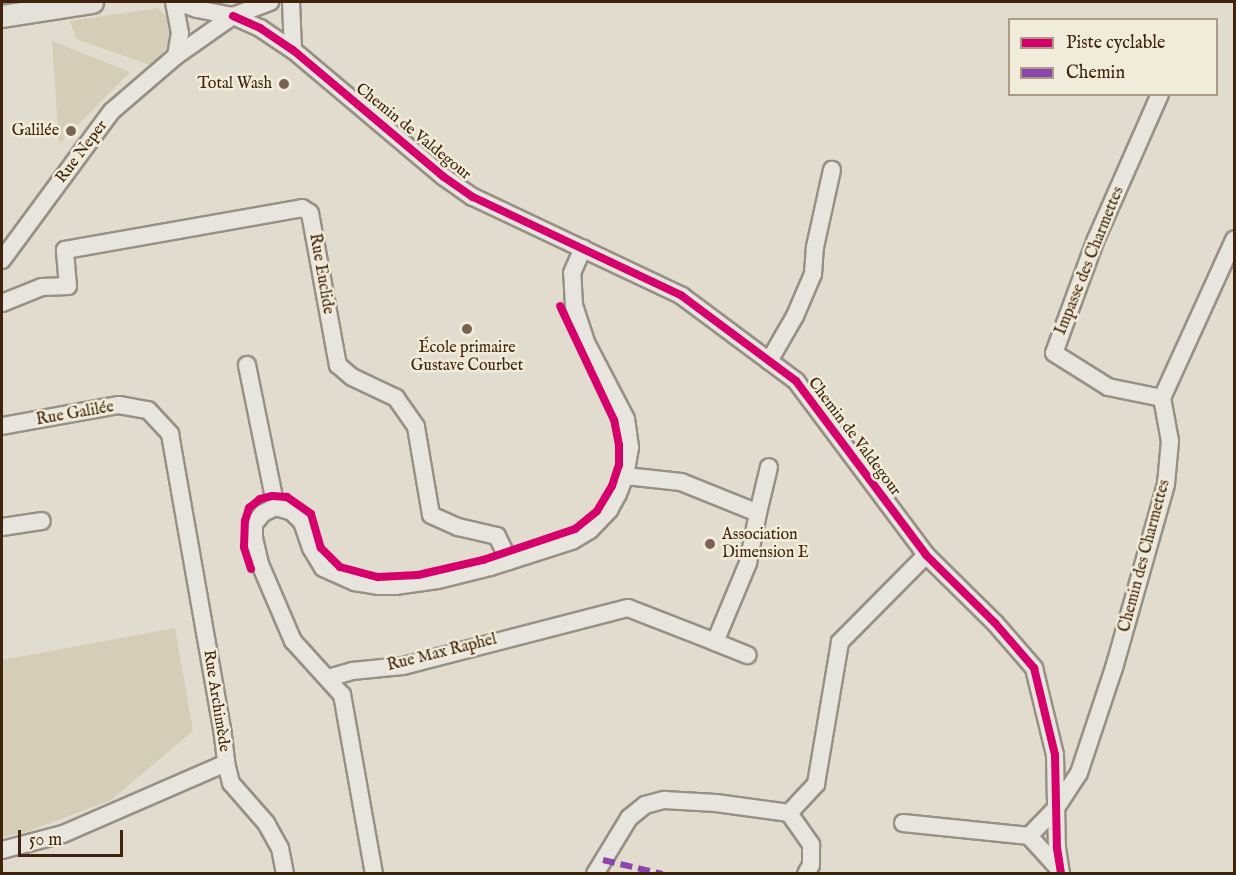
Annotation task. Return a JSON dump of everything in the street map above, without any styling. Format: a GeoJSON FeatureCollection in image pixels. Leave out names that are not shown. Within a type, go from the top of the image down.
{"type":"FeatureCollection","features":[{"type":"Feature","properties":{"kind":"main road"},"geometry":{"type":"LineString","coordinates":[[2,16],[92,2]]}},
{"type":"Feature","properties":{"kind":"street","name":"Chemin de Valdegour"},"geometry":{"type":"LineString","coordinates":[[176,2],[232,16],[260,28],[293,50],[453,184],[480,201],[682,296],[796,381],[926,555],[995,622],[1034,668],[1055,764],[1060,871]]}},
{"type":"Feature","properties":{"kind":"street"},"geometry":{"type":"LineString","coordinates":[[176,2],[180,33],[176,56]]}},
{"type":"Feature","properties":{"kind":"street","name":"Rue Neper"},"geometry":{"type":"LineString","coordinates":[[2,260],[112,111],[176,56],[232,16],[270,2]]}},
{"type":"Feature","properties":{"kind":"street"},"geometry":{"type":"LineString","coordinates":[[291,2],[293,50]]}},
{"type":"Feature","properties":{"kind":"street","name":"Impasse des Charmettes"},"geometry":{"type":"LineString","coordinates":[[1159,96],[1096,239],[1054,353],[1108,387],[1162,398]]}},
{"type":"Feature","properties":{"kind":"street"},"geometry":{"type":"LineString","coordinates":[[769,361],[795,316],[813,274],[815,247],[832,170]]}},
{"type":"Feature","properties":{"kind":"street","name":"Rue Euclide"},"geometry":{"type":"LineString","coordinates":[[2,303],[42,286],[68,286],[65,250],[302,208],[310,213],[338,365],[352,377],[396,398],[416,427],[431,515],[458,527],[497,536],[509,561]]}},
{"type":"Feature","properties":{"kind":"street"},"geometry":{"type":"LineString","coordinates":[[1162,398],[1234,240]]}},
{"type":"Feature","properties":{"kind":"street"},"geometry":{"type":"LineString","coordinates":[[374,873],[342,695],[293,641],[260,564],[254,538],[254,524],[263,513],[276,507],[292,512],[302,522],[311,548],[323,568],[355,582],[395,586],[438,580],[509,561],[572,541],[590,530],[609,510],[625,476],[630,447],[626,419],[586,342],[574,306],[572,273],[583,248]]}},
{"type":"Feature","properties":{"kind":"street"},"geometry":{"type":"LineString","coordinates":[[247,365],[276,507]]}},
{"type":"Feature","properties":{"kind":"street","name":"Chemin des Charmettes"},"geometry":{"type":"LineString","coordinates":[[1029,836],[1056,808],[1079,773],[1114,668],[1166,484],[1170,441],[1162,398]]}},
{"type":"Feature","properties":{"kind":"street","name":"Rue Galilée"},"geometry":{"type":"LineString","coordinates":[[2,426],[119,405],[148,410]]}},
{"type":"Feature","properties":{"kind":"street","name":"Rue Archimède"},"geometry":{"type":"LineString","coordinates":[[2,850],[63,834],[226,763],[222,728],[170,434],[148,410]]}},
{"type":"Feature","properties":{"kind":"street"},"geometry":{"type":"LineString","coordinates":[[715,642],[748,563],[769,466]]}},
{"type":"Feature","properties":{"kind":"street"},"geometry":{"type":"LineString","coordinates":[[625,476],[681,482],[758,513]]}},
{"type":"Feature","properties":{"kind":"street"},"geometry":{"type":"LineString","coordinates":[[2,527],[42,521]]}},
{"type":"Feature","properties":{"kind":"street"},"geometry":{"type":"LineString","coordinates":[[789,813],[816,783],[840,642],[926,555]]}},
{"type":"Feature","properties":{"kind":"street","name":"Rue Max Raphel"},"geometry":{"type":"LineString","coordinates":[[328,678],[351,672],[403,666],[628,608],[748,656]]}},
{"type":"Feature","properties":{"kind":"street","name":"Chemin des Charmettes"},"geometry":{"type":"LineString","coordinates":[[1055,764],[1073,758],[1090,740]]}},
{"type":"Feature","properties":{"kind":"street"},"geometry":{"type":"LineString","coordinates":[[226,763],[231,783],[266,823],[280,848],[285,873]]}},
{"type":"Feature","properties":{"kind":"street"},"geometry":{"type":"LineString","coordinates":[[595,873],[629,818],[645,805],[664,800],[789,813],[811,845],[811,865],[806,873]]}},
{"type":"Feature","properties":{"kind":"street"},"geometry":{"type":"LineString","coordinates":[[903,823],[1029,836],[1060,871]]}},
{"type":"Feature","properties":{"kind":"shaded area"},"geometry":{"type":"Polygon","coordinates":[[[158,8],[171,21],[171,39],[158,62],[150,65],[76,39],[70,21],[158,8]]]}},
{"type":"Feature","properties":{"kind":"shaded area"},"geometry":{"type":"Polygon","coordinates":[[[52,41],[130,72],[59,144],[52,41]]]}},
{"type":"Feature","properties":{"kind":"shaded area"},"geometry":{"type":"Polygon","coordinates":[[[175,628],[193,731],[111,800],[26,832],[2,837],[2,660],[175,628]]]}},
{"type":"Feature","properties":{"kind":"marked path"},"geometry":{"type":"LineString","coordinates":[[603,860],[662,874]]}},
{"type":"Feature","properties":{"kind":"cycle path"},"geometry":{"type":"LineString","coordinates":[[233,16],[260,28],[293,50],[444,177],[473,197],[682,296],[796,381],[926,555],[995,623],[1034,668],[1055,755],[1057,848],[1061,874]]}},
{"type":"Feature","properties":{"kind":"cycle path"},"geometry":{"type":"LineString","coordinates":[[251,569],[244,547],[245,521],[249,508],[260,499],[272,496],[287,497],[311,514],[321,548],[340,567],[378,577],[418,575],[483,560],[575,529],[597,511],[612,486],[619,465],[619,445],[614,420],[560,306]]}},
{"type":"Feature","properties":{"kind":"place","name":"Total Wash"},"geometry":{"type":"Point","coordinates":[284,84]}},
{"type":"Feature","properties":{"kind":"place","name":"Galilée"},"geometry":{"type":"Point","coordinates":[71,131]}},
{"type":"Feature","properties":{"kind":"place","name":"École primaire Gustave Courbet"},"geometry":{"type":"Point","coordinates":[467,329]}},
{"type":"Feature","properties":{"kind":"place","name":"Association Dimension E"},"geometry":{"type":"Point","coordinates":[710,544]}}]}
